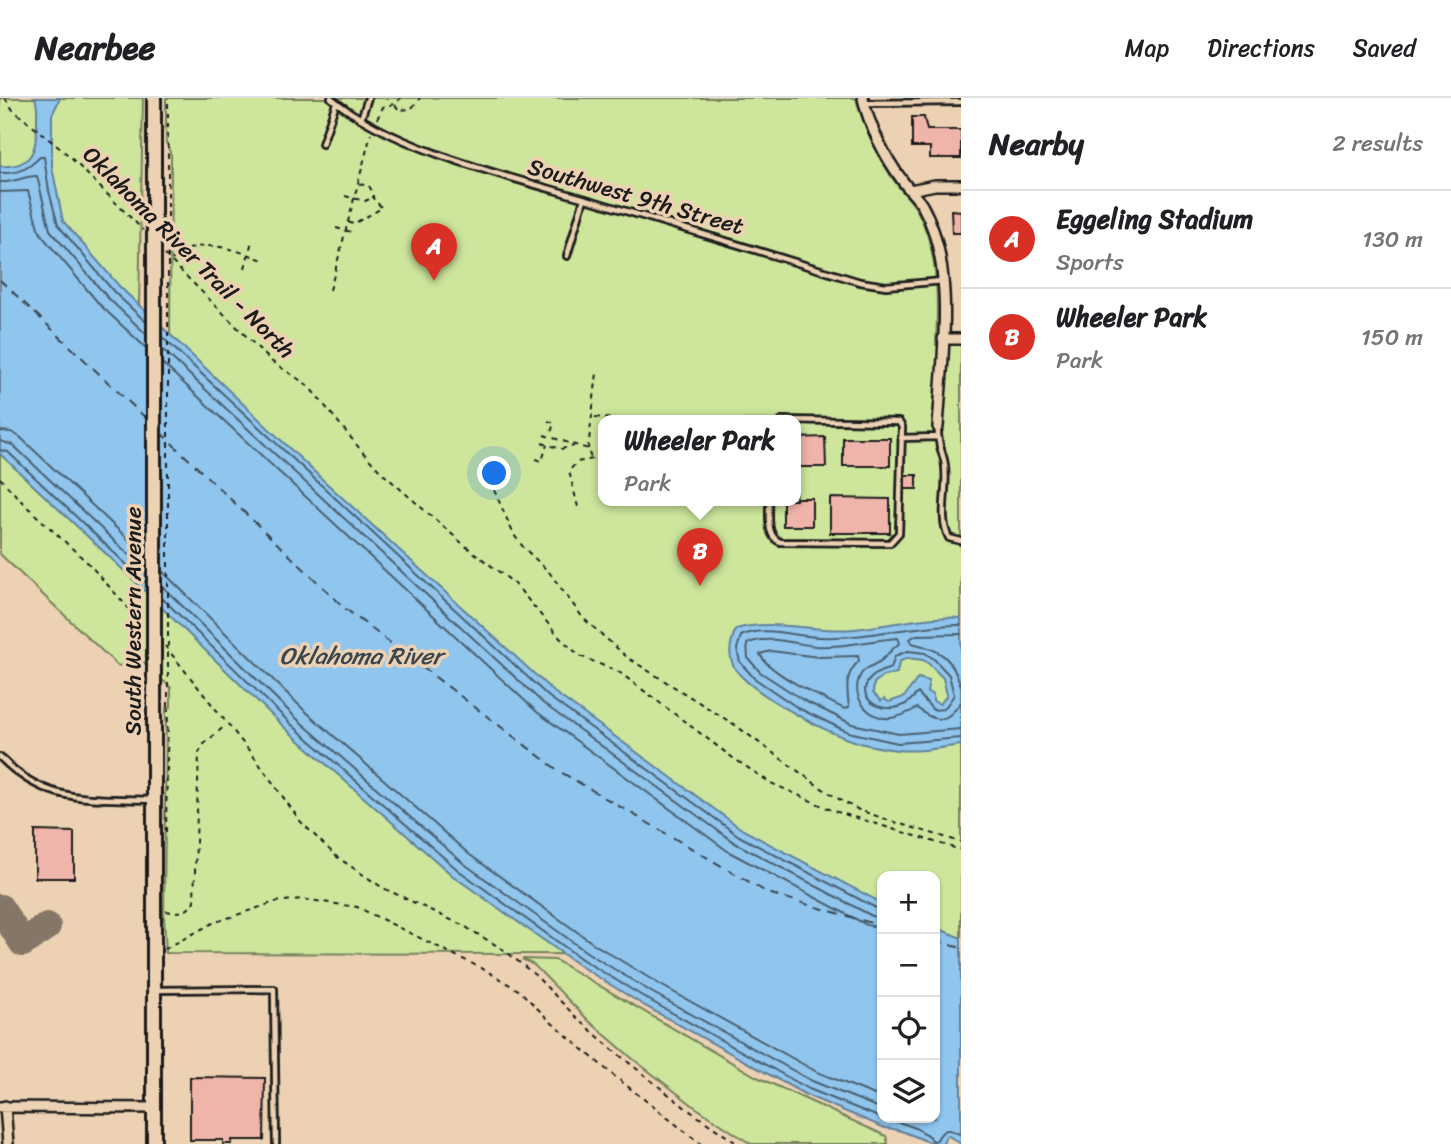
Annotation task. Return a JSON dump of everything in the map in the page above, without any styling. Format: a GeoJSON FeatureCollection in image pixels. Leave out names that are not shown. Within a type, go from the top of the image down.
{"type":"FeatureCollection","features":[{"type":"Feature","properties":{"kind":"main road","name":"South Western Avenue"},"geometry":{"type":"LineString","coordinates":[[154,98],[154,1144]]}},
{"type":"Feature","properties":{"kind":"street"},"geometry":{"type":"LineString","coordinates":[[863,101],[874,130],[897,172],[928,218],[940,258],[943,281],[943,339],[937,432]]}},
{"type":"Feature","properties":{"kind":"street"},"geometry":{"type":"LineString","coordinates":[[910,190],[935,185],[961,185]]}},
{"type":"Feature","properties":{"kind":"street"},"geometry":{"type":"LineString","coordinates":[[943,339],[961,340]]}},
{"type":"Feature","properties":{"kind":"street"},"geometry":{"type":"LineString","coordinates":[[8,1144],[2,1107],[154,1108]]}},
{"type":"Feature","properties":{"kind":"lane","name":"Southwest 9th Street"},"geometry":{"type":"LineString","coordinates":[[331,98],[374,126],[435,152],[860,282],[886,286],[943,281]]}},
{"type":"Feature","properties":{"kind":"lane"},"geometry":{"type":"LineString","coordinates":[[361,119],[368,98]]}},
{"type":"Feature","properties":{"kind":"lane"},"geometry":{"type":"LineString","coordinates":[[863,101],[961,102]]}},
{"type":"Feature","properties":{"kind":"lane"},"geometry":{"type":"LineString","coordinates":[[323,144],[336,103]]}},
{"type":"Feature","properties":{"kind":"lane"},"geometry":{"type":"LineString","coordinates":[[567,256],[584,199]]}},
{"type":"Feature","properties":{"kind":"lane"},"geometry":{"type":"LineString","coordinates":[[769,506],[770,532],[774,539],[780,542],[890,543],[900,533],[900,422],[801,420]]}},
{"type":"Feature","properties":{"kind":"lane"},"geometry":{"type":"LineString","coordinates":[[901,438],[937,432],[945,462],[944,526],[950,538],[961,541]]}},
{"type":"Feature","properties":{"kind":"lane"},"geometry":{"type":"LineString","coordinates":[[0,757],[13,771],[52,793],[73,797],[154,800]]}},
{"type":"Feature","properties":{"kind":"lane"},"geometry":{"type":"LineString","coordinates":[[154,990],[274,989],[276,1144]]}},
{"type":"Feature","properties":{"kind":"path","name":"Oklahoma River Trail - North"},"geometry":{"type":"LineString","coordinates":[[5,98],[9,106],[67,154],[147,235]]}},
{"type":"Feature","properties":{"kind":"path"},"geometry":{"type":"LineString","coordinates":[[166,833],[168,98]]}},
{"type":"Feature","properties":{"kind":"path"},"geometry":{"type":"LineString","coordinates":[[330,290],[374,126],[383,107],[394,104],[401,98]]}},
{"type":"Feature","properties":{"kind":"path"},"geometry":{"type":"LineString","coordinates":[[394,104],[400,110],[411,109],[420,98]]}},
{"type":"Feature","properties":{"kind":"path"},"geometry":{"type":"LineString","coordinates":[[348,222],[353,223],[382,208],[373,198],[369,186],[358,183]]}},
{"type":"Feature","properties":{"kind":"path"},"geometry":{"type":"LineString","coordinates":[[345,196],[365,201],[373,198]]}},
{"type":"Feature","properties":{"kind":"path"},"geometry":{"type":"LineString","coordinates":[[336,228],[352,232]]}},
{"type":"Feature","properties":{"kind":"path"},"geometry":{"type":"LineString","coordinates":[[245,268],[252,241]]}},
{"type":"Feature","properties":{"kind":"path"},"geometry":{"type":"LineString","coordinates":[[171,261],[184,250],[204,246],[263,260]]}},
{"type":"Feature","properties":{"kind":"path","name":"Oklahoma River Trail - North"},"geometry":{"type":"LineString","coordinates":[[163,253],[271,361],[306,384],[381,472],[463,544],[515,584],[560,638],[580,656],[619,671],[747,769],[784,789],[834,811],[961,850]]}},
{"type":"Feature","properties":{"kind":"path"},"geometry":{"type":"LineString","coordinates":[[591,460],[588,449],[597,373]]}},
{"type":"Feature","properties":{"kind":"path"},"geometry":{"type":"LineString","coordinates":[[593,417],[598,417]]}},
{"type":"Feature","properties":{"kind":"path"},"geometry":{"type":"LineString","coordinates":[[548,421],[554,423],[550,437]]}},
{"type":"Feature","properties":{"kind":"path"},"geometry":{"type":"LineString","coordinates":[[546,428],[552,430]]}},
{"type":"Feature","properties":{"kind":"path"},"geometry":{"type":"LineString","coordinates":[[544,435],[588,449]]}},
{"type":"Feature","properties":{"kind":"path"},"geometry":{"type":"LineString","coordinates":[[542,443],[561,449],[575,445]]}},
{"type":"Feature","properties":{"kind":"path"},"geometry":{"type":"LineString","coordinates":[[536,460],[542,461],[547,445]]}},
{"type":"Feature","properties":{"kind":"path"},"geometry":{"type":"LineString","coordinates":[[538,452],[544,454]]}},
{"type":"Feature","properties":{"kind":"path"},"geometry":{"type":"LineString","coordinates":[[578,507],[569,471],[577,462],[598,458]]}},
{"type":"Feature","properties":{"kind":"path"},"geometry":{"type":"LineString","coordinates":[[0,478],[88,563],[147,628]]}},
{"type":"Feature","properties":{"kind":"path"},"geometry":{"type":"LineString","coordinates":[[494,490],[514,535],[524,548],[549,572],[583,618],[628,658],[735,725],[842,801],[859,810],[961,842]]}},
{"type":"Feature","properties":{"kind":"path"},"geometry":{"type":"LineString","coordinates":[[163,644],[255,758],[301,822],[338,857],[383,888],[464,926],[504,950],[535,975],[613,1050],[687,1109],[738,1144]]}},
{"type":"Feature","properties":{"kind":"path"},"geometry":{"type":"LineString","coordinates":[[166,912],[184,912],[191,908],[194,901],[199,753],[203,745],[227,725]]}},
{"type":"Feature","properties":{"kind":"path"},"geometry":{"type":"LineString","coordinates":[[154,954],[213,923],[275,902],[312,900],[357,907],[485,970],[520,991],[552,1023],[613,1075],[701,1144]]}},
{"type":"Feature","properties":{"kind":"green space"},"geometry":{"type":"Polygon","coordinates":[[[0,98],[143,98],[139,306],[170,335],[171,155],[166,142],[166,98],[856,98],[879,156],[916,208],[925,228],[936,277],[936,345],[961,345],[961,955],[940,955],[940,871],[877,871],[877,955],[166,953],[166,708],[171,707],[171,688],[141,660],[118,666],[0,554],[0,98]]]}},
{"type":"Feature","properties":{"kind":"green space"},"geometry":{"type":"Polygon","coordinates":[[[522,959],[555,960],[757,1077],[886,1136],[888,1144],[751,1144],[695,1107],[633,1059],[589,1021],[534,965],[522,959]]]}},
{"type":"Feature","properties":{"kind":"water","name":"Oklahoma River"},"geometry":{"type":"Polygon","coordinates":[[[35,98],[60,98],[52,115],[52,167],[63,221],[120,287],[323,480],[554,692],[743,830],[877,900],[877,1123],[940,1123],[940,929],[961,938],[961,1144],[947,1135],[943,1144],[885,1128],[806,1095],[645,1006],[580,966],[453,876],[286,729],[0,454],[0,166],[20,164],[31,155],[36,140],[35,98]]]}},
{"type":"Feature","properties":{"kind":"water"},"geometry":{"type":"Polygon","coordinates":[[[948,617],[961,618],[961,745],[905,750],[871,746],[845,738],[801,717],[752,686],[740,675],[731,661],[731,647],[736,629],[750,626],[779,625],[839,630],[948,617]],[[907,658],[899,662],[897,673],[883,676],[874,683],[873,693],[881,701],[884,699],[889,702],[904,697],[918,678],[929,681],[927,692],[933,694],[933,701],[940,704],[947,695],[943,678],[923,660],[907,658]]]}},
{"type":"Feature","properties":{"kind":"building"},"geometry":{"type":"Polygon","coordinates":[[[912,117],[924,117],[927,130],[961,130],[961,158],[930,158],[930,147],[912,147],[912,117]]]}},
{"type":"Feature","properties":{"kind":"building"},"geometry":{"type":"Polygon","coordinates":[[[951,210],[961,211],[961,233],[952,233],[951,210]]]}},
{"type":"Feature","properties":{"kind":"building"},"geometry":{"type":"Polygon","coordinates":[[[825,437],[826,467],[801,467],[801,438],[825,437]]]}},
{"type":"Feature","properties":{"kind":"building"},"geometry":{"type":"Polygon","coordinates":[[[843,438],[890,438],[890,466],[843,466],[843,438]]]}},
{"type":"Feature","properties":{"kind":"building"},"geometry":{"type":"Polygon","coordinates":[[[905,475],[917,475],[917,489],[905,489],[905,475]]]}},
{"type":"Feature","properties":{"kind":"building"},"geometry":{"type":"Polygon","coordinates":[[[801,498],[812,498],[812,526],[783,526],[783,506],[801,506],[801,498]]]}},
{"type":"Feature","properties":{"kind":"building"},"geometry":{"type":"Polygon","coordinates":[[[830,498],[890,499],[890,533],[830,533],[830,498]]]}},
{"type":"Feature","properties":{"kind":"building"},"geometry":{"type":"Polygon","coordinates":[[[35,831],[74,832],[74,878],[35,878],[35,831]]]}},
{"type":"Feature","properties":{"kind":"building"},"geometry":{"type":"Polygon","coordinates":[[[190,1077],[265,1078],[264,1140],[232,1140],[232,1144],[223,1144],[223,1140],[190,1140],[190,1077]]]}},
{"type":"Feature","properties":{"kind":"ferry route"},"geometry":{"type":"LineString","coordinates":[[0,280],[149,421]]}},
{"type":"Feature","properties":{"kind":"ferry route"},"geometry":{"type":"LineString","coordinates":[[160,432],[347,610],[559,771],[768,893],[877,925]]}},
{"type":"Feature","properties":{"kind":"ferry route"},"geometry":{"type":"LineString","coordinates":[[940,942],[961,948]]}},
{"type":"Feature","properties":{"kind":"taxiway"},"geometry":{"type":"LineString","coordinates":[[0,908],[23,943],[47,926]]}},
{"type":"Feature","properties":{"kind":"place","name":"Eggeling Stadium"},"geometry":{"type":"Point","coordinates":[434,281]}},
{"type":"Feature","properties":{"kind":"place","name":"Wheeler Park"},"geometry":{"type":"Point","coordinates":[700,586]}}]}
